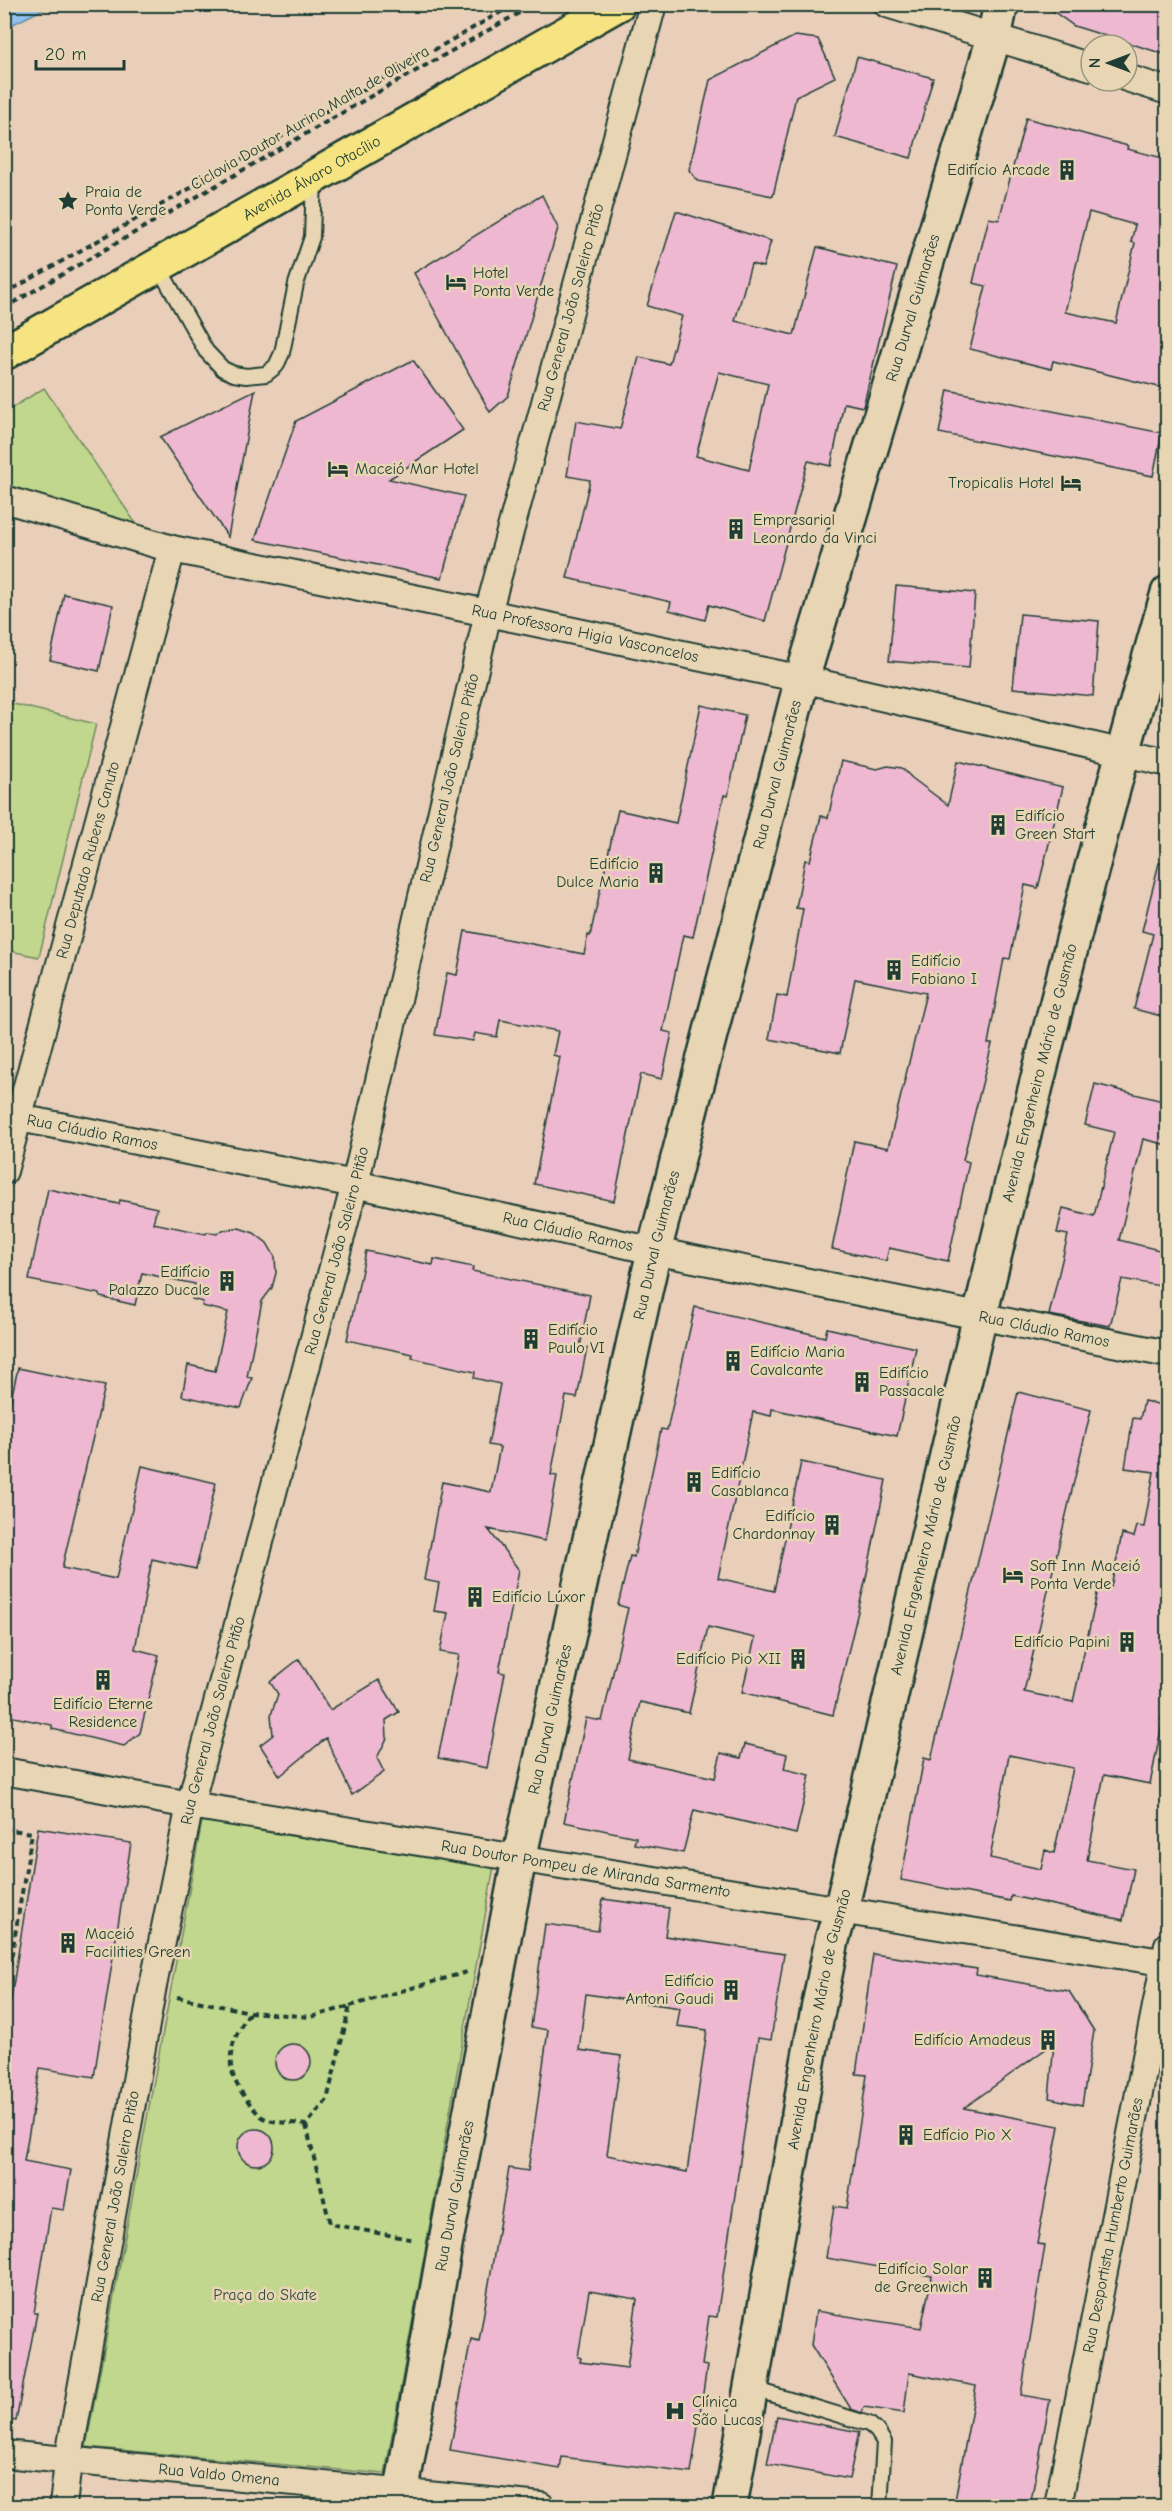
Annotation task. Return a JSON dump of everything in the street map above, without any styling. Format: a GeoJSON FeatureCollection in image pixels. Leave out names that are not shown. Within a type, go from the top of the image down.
{"type":"FeatureCollection","features":[{"type":"Feature","properties":{"kind":"main road","name":"Avenida Álvaro Otacílio"},"geometry":{"type":"LineString","coordinates":[[4,353],[618,4]]}},
{"type":"Feature","properties":{"kind":"street","name":"Rua General João Saleiro Pitão"},"geometry":{"type":"LineString","coordinates":[[63,2506],[68,2462],[152,1991],[190,1805],[355,1184],[488,613],[653,4]]}},
{"type":"Feature","properties":{"kind":"street"},"geometry":{"type":"LineString","coordinates":[[887,4],[1079,63]]}},
{"type":"Feature","properties":{"kind":"street","name":"Rua Durval Guimarães"},"geometry":{"type":"LineString","coordinates":[[399,2500],[519,1859],[654,1251],[802,679],[994,37],[1001,4]]}},
{"type":"Feature","properties":{"kind":"street"},"geometry":{"type":"LineString","coordinates":[[1139,82],[1167,91]]}},
{"type":"Feature","properties":{"kind":"street","name":"Rua Professora Higia Vasconcelos"},"geometry":{"type":"LineString","coordinates":[[4,499],[172,549],[802,679],[1167,763]]}},
{"type":"Feature","properties":{"kind":"street","name":"Rua Deputado Rubens Canuto"},"geometry":{"type":"LineString","coordinates":[[4,1171],[11,1116],[172,549]]}},
{"type":"Feature","properties":{"kind":"street","name":"Avenida Engenheiro Mário de Gusmão"},"geometry":{"type":"LineString","coordinates":[[730,2506],[749,2387],[832,1940],[841,1910],[979,1316],[1121,754],[1167,592]]}},
{"type":"Feature","properties":{"kind":"street","name":"Rua Cláudio Ramos"},"geometry":{"type":"LineString","coordinates":[[11,1116],[355,1184],[654,1251],[1167,1354]]}},
{"type":"Feature","properties":{"kind":"street","name":"Rua Doutor Pompeu de Miranda Sarmento"},"geometry":{"type":"LineString","coordinates":[[4,1771],[190,1805],[519,1859],[841,1910],[1166,1957]]}},
{"type":"Feature","properties":{"kind":"street","name":"Rua Desportista Humberto Guimarães"},"geometry":{"type":"LineString","coordinates":[[1058,2506],[1166,1957]]}},
{"type":"Feature","properties":{"kind":"street","name":"Rua Valdo Omena"},"geometry":{"type":"LineString","coordinates":[[4,2454],[399,2500],[541,2506]]}},
{"type":"Feature","properties":{"kind":"lane"},"geometry":{"type":"LineString","coordinates":[[158,266],[206,351],[214,361],[234,374],[246,376],[266,374],[276,366],[282,353],[296,284],[312,237],[314,177]]}},
{"type":"Feature","properties":{"kind":"lane"},"geometry":{"type":"LineString","coordinates":[[749,2387],[869,2424],[877,2431],[884,2442],[880,2506]]}},
{"type":"Feature","properties":{"kind":"path"},"geometry":{"type":"LineString","coordinates":[[4,294],[515,4]]}},
{"type":"Feature","properties":{"kind":"path","name":"Ciclovia Doutor Aurino Malta de Oliveira"},"geometry":{"type":"LineString","coordinates":[[4,308],[373,94],[536,4]]}},
{"type":"Feature","properties":{"kind":"path"},"geometry":{"type":"LineString","coordinates":[[4,1829],[32,1833],[4,2001]]}},
{"type":"Feature","properties":{"kind":"path"},"geometry":{"type":"LineString","coordinates":[[152,1991],[250,2012],[311,2017],[499,1962]]}},
{"type":"Feature","properties":{"kind":"path"},"geometry":{"type":"LineString","coordinates":[[306,2125],[327,2100],[350,2006]]}},
{"type":"Feature","properties":{"kind":"path"},"geometry":{"type":"LineString","coordinates":[[250,2012],[236,2033],[230,2052],[234,2083],[250,2104],[265,2118],[306,2125]]}},
{"type":"Feature","properties":{"kind":"path"},"geometry":{"type":"LineString","coordinates":[[306,2125],[330,2224],[445,2246]]}},
{"type":"Feature","properties":{"kind":"green space"},"geometry":{"type":"Polygon","coordinates":[[[44,388],[145,537],[5,492],[5,412],[44,388]]]}},
{"type":"Feature","properties":{"kind":"green space"},"geometry":{"type":"Polygon","coordinates":[[[5,702],[96,724],[39,957],[5,950],[5,702]]]}},
{"type":"Feature","properties":{"kind":"green space","name":"Praça do Skate"},"geometry":{"type":"Polygon","coordinates":[[[203,1816],[494,1866],[385,2474],[86,2447],[203,1816]]]}},
{"type":"Feature","properties":{"kind":"water"},"geometry":{"type":"Polygon","coordinates":[[[5,4],[52,4],[52,5],[5,28],[5,4]]]}},
{"type":"Feature","properties":{"kind":"building"},"geometry":{"type":"Polygon","coordinates":[[[1043,4],[1167,4],[1167,55],[1139,46],[1139,33],[1096,33],[1074,26],[1043,4]]]}},
{"type":"Feature","properties":{"kind":"building"},"geometry":{"type":"Polygon","coordinates":[[[795,36],[818,39],[835,77],[796,96],[773,196],[698,181],[689,170],[710,80],[795,36]]]}},
{"type":"Feature","properties":{"kind":"building"},"geometry":{"type":"Polygon","coordinates":[[[857,57],[933,78],[911,158],[835,137],[857,57]]]}},
{"type":"Feature","properties":{"kind":"building"},"geometry":{"type":"Polygon","coordinates":[[[1026,118],[1167,159],[1167,389],[1053,361],[1051,369],[970,349],[986,286],[973,283],[989,218],[999,220],[1026,118]],[[1089,212],[1065,312],[1116,323],[1135,243],[1131,242],[1135,225],[1089,212]]]}},
{"type":"Feature","properties":{"kind":"building"},"geometry":{"type":"Polygon","coordinates":[[[542,195],[558,228],[508,396],[490,412],[414,273],[542,195]]]}},
{"type":"Feature","properties":{"kind":"building"},"geometry":{"type":"Polygon","coordinates":[[[676,211],[771,241],[763,267],[751,264],[735,321],[794,335],[817,247],[897,267],[863,407],[844,403],[831,466],[808,461],[765,621],[709,605],[705,620],[669,610],[671,602],[567,578],[590,480],[567,476],[576,421],[620,429],[639,357],[669,364],[682,316],[647,306],[676,211]],[[719,372],[696,456],[749,470],[768,384],[719,372]]]}},
{"type":"Feature","properties":{"kind":"building"},"geometry":{"type":"Polygon","coordinates":[[[413,360],[463,430],[389,479],[464,496],[442,578],[255,540],[296,421],[413,360]]]}},
{"type":"Feature","properties":{"kind":"building"},"geometry":{"type":"Polygon","coordinates":[[[255,390],[228,537],[160,437],[255,390]]]}},
{"type":"Feature","properties":{"kind":"building"},"geometry":{"type":"Polygon","coordinates":[[[948,390],[1162,433],[1153,476],[939,433],[948,390]]]}},
{"type":"Feature","properties":{"kind":"building"},"geometry":{"type":"Polygon","coordinates":[[[896,586],[975,593],[969,668],[889,661],[896,586]]]}},
{"type":"Feature","properties":{"kind":"building"},"geometry":{"type":"Polygon","coordinates":[[[64,594],[113,605],[99,671],[50,660],[64,594]]]}},
{"type":"Feature","properties":{"kind":"building"},"geometry":{"type":"Polygon","coordinates":[[[1020,614],[1099,621],[1093,696],[1013,688],[1020,614]]]}},
{"type":"Feature","properties":{"kind":"building"},"geometry":{"type":"Polygon","coordinates":[[[701,705],[745,715],[728,796],[724,795],[693,937],[683,935],[663,1031],[672,1033],[662,1079],[641,1074],[614,1201],[534,1184],[560,1057],[553,1055],[558,1031],[500,1020],[497,1037],[475,1033],[473,1041],[435,1035],[447,973],[457,975],[465,931],[584,954],[618,810],[676,823],[701,705]]]}},
{"type":"Feature","properties":{"kind":"building"},"geometry":{"type":"Polygon","coordinates":[[[841,761],[877,769],[888,766],[902,768],[948,805],[958,761],[1063,787],[1038,888],[1025,885],[1010,959],[1004,958],[988,1044],[992,1044],[963,1160],[969,1162],[948,1261],[889,1248],[886,1261],[832,1249],[854,1141],[888,1148],[926,993],[855,979],[840,1053],[769,1039],[777,995],[787,997],[803,909],[796,908],[805,860],[810,861],[821,816],[828,818],[841,761]]]}},
{"type":"Feature","properties":{"kind":"building"},"geometry":{"type":"Polygon","coordinates":[[[1159,863],[1167,864],[1167,1003],[1165,1017],[1134,1009],[1153,934],[1142,931],[1159,863]]]}},
{"type":"Feature","properties":{"kind":"building"},"geometry":{"type":"Polygon","coordinates":[[[1095,1084],[1167,1102],[1167,1145],[1143,1139],[1119,1240],[1167,1252],[1160,1286],[1122,1279],[1110,1326],[1049,1315],[1068,1235],[1057,1233],[1063,1208],[1094,1216],[1114,1132],[1085,1125],[1095,1084]]]}},
{"type":"Feature","properties":{"kind":"building"},"geometry":{"type":"Polygon","coordinates":[[[48,1189],[119,1204],[120,1200],[157,1208],[153,1223],[206,1234],[207,1232],[217,1234],[223,1230],[239,1228],[254,1233],[267,1243],[275,1257],[276,1273],[272,1288],[262,1301],[247,1377],[252,1378],[241,1408],[182,1396],[188,1365],[215,1371],[228,1312],[202,1306],[203,1302],[192,1299],[195,1284],[142,1273],[135,1305],[100,1297],[100,1294],[29,1280],[48,1189]]]}},
{"type":"Feature","properties":{"kind":"building"},"geometry":{"type":"Polygon","coordinates":[[[366,1251],[433,1265],[434,1259],[473,1267],[472,1271],[590,1295],[580,1347],[587,1348],[577,1398],[566,1396],[551,1475],[557,1476],[545,1541],[488,1529],[519,1570],[499,1672],[505,1673],[487,1768],[438,1758],[459,1655],[440,1652],[448,1613],[434,1611],[439,1583],[424,1580],[442,1482],[491,1492],[500,1447],[488,1445],[500,1384],[474,1378],[475,1372],[412,1358],[413,1354],[347,1340],[366,1251]]]}},
{"type":"Feature","properties":{"kind":"building"},"geometry":{"type":"Polygon","coordinates":[[[695,1307],[825,1337],[827,1328],[916,1348],[897,1436],[772,1409],[771,1416],[753,1412],[718,1578],[774,1591],[801,1462],[886,1480],[866,1578],[833,1715],[742,1692],[755,1638],[708,1627],[689,1713],[640,1702],[628,1759],[715,1778],[721,1753],[741,1758],[745,1744],[787,1754],[784,1769],[810,1775],[796,1834],[694,1810],[683,1853],[634,1844],[636,1837],[564,1822],[586,1718],[602,1721],[628,1608],[618,1605],[630,1556],[634,1557],[661,1429],[667,1430],[695,1307]]]}},
{"type":"Feature","properties":{"kind":"building"},"geometry":{"type":"Polygon","coordinates":[[[18,1368],[105,1386],[62,1568],[116,1579],[142,1466],[216,1483],[196,1569],[152,1559],[135,1649],[159,1655],[140,1733],[124,1746],[52,1729],[52,1725],[4,1715],[4,1431],[18,1368]]]}},
{"type":"Feature","properties":{"kind":"building"},"geometry":{"type":"Polygon","coordinates":[[[1018,1392],[1091,1410],[1024,1692],[1073,1702],[1099,1585],[1111,1587],[1122,1534],[1134,1537],[1137,1526],[1144,1527],[1154,1472],[1125,1468],[1133,1418],[1140,1419],[1144,1401],[1167,1406],[1167,1688],[1161,1720],[1163,1720],[1150,1784],[1104,1775],[1087,1860],[1134,1869],[1123,1920],[1011,1896],[1010,1901],[901,1880],[924,1758],[931,1760],[1018,1392]],[[1009,1755],[990,1858],[1041,1869],[1045,1850],[1054,1853],[1073,1768],[1009,1755]]]}},
{"type":"Feature","properties":{"kind":"building"},"geometry":{"type":"Polygon","coordinates":[[[299,1659],[330,1710],[379,1680],[399,1712],[386,1720],[387,1738],[377,1758],[384,1772],[352,1795],[326,1738],[280,1776],[260,1745],[273,1735],[271,1715],[278,1694],[270,1682],[299,1659]]]}},
{"type":"Feature","properties":{"kind":"building","name":"Maceió Facilities Green"},"geometry":{"type":"Polygon","coordinates":[[[38,1828],[131,1843],[94,2077],[40,2068],[24,2161],[71,2170],[64,2210],[51,2208],[34,2313],[37,2313],[16,2421],[4,2419],[4,2043],[38,1828]]]}},
{"type":"Feature","properties":{"kind":"building"},"geometry":{"type":"Polygon","coordinates":[[[603,1899],[669,1908],[665,1936],[784,1954],[771,2040],[758,2038],[717,2317],[709,2316],[702,2365],[707,2366],[691,2473],[562,2457],[560,2469],[450,2450],[471,2339],[479,2341],[509,2168],[528,2171],[548,2030],[531,2027],[545,1924],[598,1931],[603,1899]],[[586,1994],[579,2050],[621,2056],[607,2155],[687,2172],[707,2030],[677,2026],[680,2008],[586,1994]],[[589,2291],[578,2357],[581,2358],[580,2362],[627,2368],[637,2299],[589,2291]]]}},
{"type":"Feature","properties":{"kind":"building"},"geometry":{"type":"Polygon","coordinates":[[[873,1954],[977,1969],[976,1975],[1069,1991],[1094,2031],[1082,2105],[1049,2098],[1054,2043],[964,2108],[1059,2126],[1037,2244],[1045,2245],[1021,2395],[1050,2400],[1030,2506],[954,2506],[976,2386],[909,2373],[904,2413],[864,2407],[862,2413],[851,2409],[811,2345],[816,2311],[921,2328],[932,2276],[826,2258],[834,2206],[847,2208],[867,2075],[856,2074],[873,1954]]]}},
{"type":"Feature","properties":{"kind":"building"},"geometry":{"type":"Polygon","coordinates":[[[293,2044],[306,2049],[311,2062],[306,2075],[293,2080],[280,2075],[275,2062],[280,2049],[293,2044]]]}},
{"type":"Feature","properties":{"kind":"building"},"geometry":{"type":"Polygon","coordinates":[[[256,2129],[269,2134],[274,2147],[269,2160],[256,2165],[243,2160],[238,2147],[243,2134],[256,2129]]]}},
{"type":"Feature","properties":{"kind":"building"},"geometry":{"type":"Polygon","coordinates":[[[777,2416],[859,2432],[849,2479],[767,2464],[777,2416]]]}},
{"type":"Feature","properties":{"kind":"place","name":"Edifício Arcade"},"geometry":{"type":"Point","coordinates":[1067,170]}},
{"type":"Feature","properties":{"kind":"place","name":"Praia de Ponta Verde"},"geometry":{"type":"Point","coordinates":[68,201]}},
{"type":"Feature","properties":{"kind":"place","name":"Hotel Ponta Verde"},"geometry":{"type":"Point","coordinates":[456,282]}},
{"type":"Feature","properties":{"kind":"place","name":"Maceió Mar Hotel"},"geometry":{"type":"Point","coordinates":[338,469]}},
{"type":"Feature","properties":{"kind":"place","name":"Tropicalis Hotel"},"geometry":{"type":"Point","coordinates":[1071,483]}},
{"type":"Feature","properties":{"kind":"place","name":"Empresarial Leonardo da Vinci"},"geometry":{"type":"Point","coordinates":[736,529]}},
{"type":"Feature","properties":{"kind":"place","name":"Edifício Green Start"},"geometry":{"type":"Point","coordinates":[998,825]}},
{"type":"Feature","properties":{"kind":"place","name":"Edifício Dulce Maria"},"geometry":{"type":"Point","coordinates":[656,873]}},
{"type":"Feature","properties":{"kind":"place","name":"Edifício Fabiano I"},"geometry":{"type":"Point","coordinates":[894,970]}},
{"type":"Feature","properties":{"kind":"place","name":"Edifício Palazzo Ducale"},"geometry":{"type":"Point","coordinates":[227,1281]}},
{"type":"Feature","properties":{"kind":"place","name":"Edifício Paulo VI"},"geometry":{"type":"Point","coordinates":[531,1339]}},
{"type":"Feature","properties":{"kind":"place","name":"Edifício Maria Cavalcante"},"geometry":{"type":"Point","coordinates":[733,1361]}},
{"type":"Feature","properties":{"kind":"place","name":"Edifício Passacale"},"geometry":{"type":"Point","coordinates":[862,1382]}},
{"type":"Feature","properties":{"kind":"place","name":"Edifício Casablanca"},"geometry":{"type":"Point","coordinates":[694,1482]}},
{"type":"Feature","properties":{"kind":"place","name":"Edifício Chardonnay"},"geometry":{"type":"Point","coordinates":[832,1525]}},
{"type":"Feature","properties":{"kind":"place","name":"Soft Inn Maceió Ponta Verde"},"geometry":{"type":"Point","coordinates":[1013,1575]}},
{"type":"Feature","properties":{"kind":"place","name":"Edifício Lúxor"},"geometry":{"type":"Point","coordinates":[475,1597]}},
{"type":"Feature","properties":{"kind":"place","name":"Edifício Papini"},"geometry":{"type":"Point","coordinates":[1127,1642]}},
{"type":"Feature","properties":{"kind":"place","name":"Edifício Pio XII"},"geometry":{"type":"Point","coordinates":[798,1659]}},
{"type":"Feature","properties":{"kind":"place","name":"Edifício Eterne Residence"},"geometry":{"type":"Point","coordinates":[103,1680]}},
{"type":"Feature","properties":{"kind":"place","name":"Maceió Facilities Green"},"geometry":{"type":"Point","coordinates":[68,1943]}},
{"type":"Feature","properties":{"kind":"place","name":"Edifício Antoni Gaudi"},"geometry":{"type":"Point","coordinates":[731,1990]}},
{"type":"Feature","properties":{"kind":"place","name":"Edifício Amadeus"},"geometry":{"type":"Point","coordinates":[1048,2040]}},
{"type":"Feature","properties":{"kind":"place","name":"Edfício Pio X"},"geometry":{"type":"Point","coordinates":[906,2135]}},
{"type":"Feature","properties":{"kind":"place","name":"Edifício Solar de Greenwich"},"geometry":{"type":"Point","coordinates":[985,2278]}},
{"type":"Feature","properties":{"kind":"place","name":"Clínica São Lucas"},"geometry":{"type":"Point","coordinates":[675,2411]}}]}
